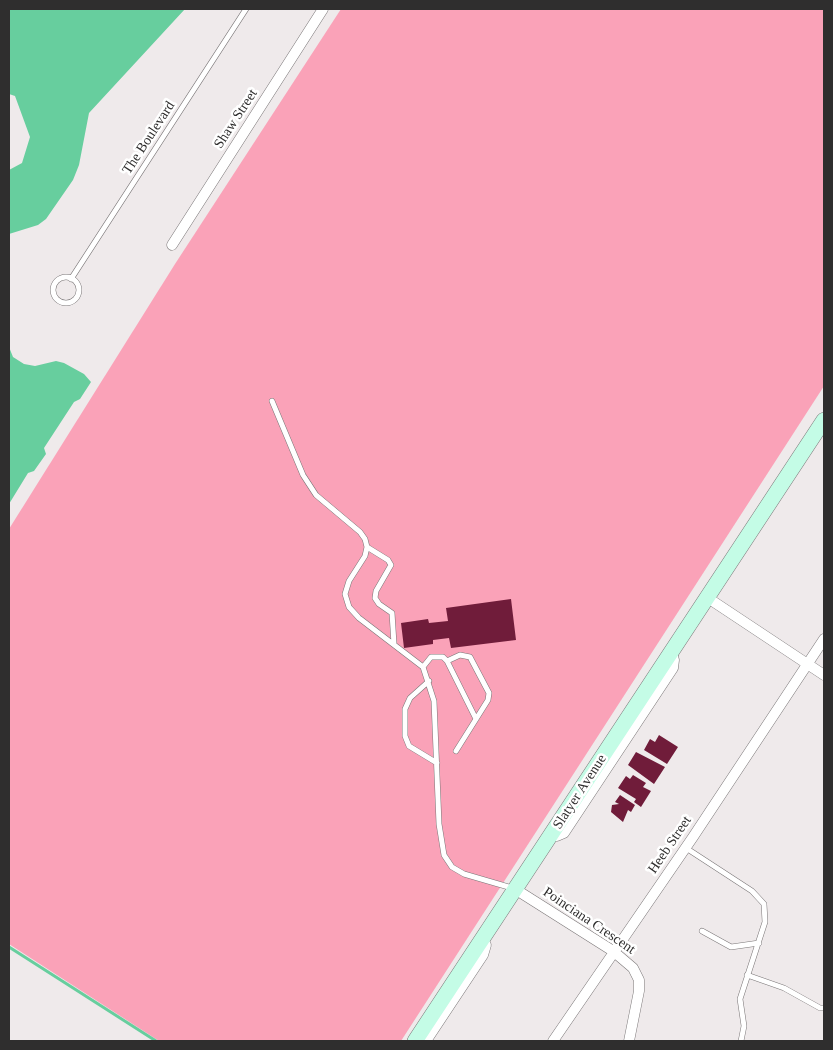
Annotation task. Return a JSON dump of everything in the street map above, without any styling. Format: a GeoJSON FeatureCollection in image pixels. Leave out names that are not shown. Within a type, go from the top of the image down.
{"type":"FeatureCollection","features":[{"type":"Feature","properties":{"kind":"main road","name":"Slatyer Avenue"},"geometry":{"type":"LineString","coordinates":[[414,1041],[672,653],[824,420]]}},
{"type":"Feature","properties":{"kind":"street","name":"Shaw Street"},"geometry":{"type":"LineString","coordinates":[[172,245],[324,9]]}},
{"type":"Feature","properties":{"kind":"street","name":"Slatyer Avenue"},"geometry":{"type":"LineString","coordinates":[[744,543],[755,537],[824,431]]}},
{"type":"Feature","properties":{"kind":"street"},"geometry":{"type":"LineString","coordinates":[[708,598],[824,675]]}},
{"type":"Feature","properties":{"kind":"street","name":"Heeb Street"},"geometry":{"type":"LineString","coordinates":[[554,1041],[686,848],[824,639]]}},
{"type":"Feature","properties":{"kind":"street","name":"Poinciana Crescent"},"geometry":{"type":"LineString","coordinates":[[515,889],[614,951],[633,968],[639,980],[639,991],[629,1041]]}},
{"type":"Feature","properties":{"kind":"street"},"geometry":{"type":"LineString","coordinates":[[426,1041],[483,956],[486,945],[482,939]]}},
{"type":"Feature","properties":{"kind":"lane","name":"The Boulevard"},"geometry":{"type":"LineString","coordinates":[[71,279],[246,9]]}},
{"type":"Feature","properties":{"kind":"lane","name":"The Boulevard"},"geometry":{"type":"LineString","coordinates":[[64,277],[71,279],[78,288],[76,297],[69,302],[60,302],[53,293],[55,282],[64,277]]}},
{"type":"Feature","properties":{"kind":"lane"},"geometry":{"type":"LineString","coordinates":[[272,401],[303,476],[316,495],[360,532],[367,547],[388,560],[391,565],[376,591],[375,598],[378,604],[392,613],[394,620],[394,644]]}},
{"type":"Feature","properties":{"kind":"lane"},"geometry":{"type":"LineString","coordinates":[[367,547],[365,556],[349,581],[346,594],[347,600],[349,607],[359,618],[423,666],[429,681],[434,701],[441,843],[444,855],[452,867],[464,874],[515,889]]}},
{"type":"Feature","properties":{"kind":"lane"},"geometry":{"type":"LineString","coordinates":[[447,661],[460,655],[470,657],[489,693],[488,700],[456,750]]}},
{"type":"Feature","properties":{"kind":"lane"},"geometry":{"type":"LineString","coordinates":[[423,666],[430,657],[436,656],[447,661],[476,719]]}},
{"type":"Feature","properties":{"kind":"lane"},"geometry":{"type":"LineString","coordinates":[[429,681],[410,698],[405,709],[404,736],[414,750],[437,763]]}},
{"type":"Feature","properties":{"kind":"lane"},"geometry":{"type":"LineString","coordinates":[[686,848],[759,897],[764,904],[766,913],[759,943],[740,999],[744,1026],[741,1041]]}},
{"type":"Feature","properties":{"kind":"lane"},"geometry":{"type":"LineString","coordinates":[[702,931],[731,947],[759,943]]}},
{"type":"Feature","properties":{"kind":"lane"},"geometry":{"type":"LineString","coordinates":[[747,975],[784,988],[820,1008],[824,1008]]}},
{"type":"Feature","properties":{"kind":"shaded area"},"geometry":{"type":"Polygon","coordinates":[[[9,9],[185,9],[89,113],[79,165],[73,180],[46,219],[38,225],[9,234],[9,170],[22,163],[30,137],[15,96],[9,94],[9,9]]]}},
{"type":"Feature","properties":{"kind":"shaded area"},"geometry":{"type":"Polygon","coordinates":[[[341,9],[824,9],[824,386],[401,1041],[159,1041],[9,944],[9,529],[175,264],[341,9]]]}},
{"type":"Feature","properties":{"kind":"shaded area"},"geometry":{"type":"Polygon","coordinates":[[[9,347],[13,357],[24,364],[35,366],[56,361],[64,363],[84,374],[91,382],[80,399],[74,402],[44,448],[46,454],[34,471],[28,473],[9,504],[9,347]]]}},
{"type":"Feature","properties":{"kind":"building"},"geometry":{"type":"Polygon","coordinates":[[[511,599],[516,640],[451,648],[449,638],[433,640],[433,644],[404,648],[401,623],[428,619],[429,623],[448,621],[446,608],[511,599]]]}},
{"type":"Feature","properties":{"kind":"building"},"geometry":{"type":"Polygon","coordinates":[[[659,735],[678,747],[667,764],[644,750],[650,739],[655,742],[659,735]]]}},
{"type":"Feature","properties":{"kind":"building"},"geometry":{"type":"Polygon","coordinates":[[[636,752],[665,767],[654,784],[628,765],[636,752]]]}},
{"type":"Feature","properties":{"kind":"building"},"geometry":{"type":"Polygon","coordinates":[[[633,775],[646,783],[643,787],[651,791],[641,807],[634,802],[636,799],[618,788],[626,776],[630,779],[633,775]]]}},
{"type":"Feature","properties":{"kind":"building"},"geometry":{"type":"Polygon","coordinates":[[[620,795],[635,805],[631,812],[628,810],[623,822],[611,812],[612,805],[619,804],[615,802],[620,795]]]}},
{"type":"Feature","properties":{"kind":"waterway"},"geometry":{"type":"LineString","coordinates":[[9,947],[156,1041]]}}]}
